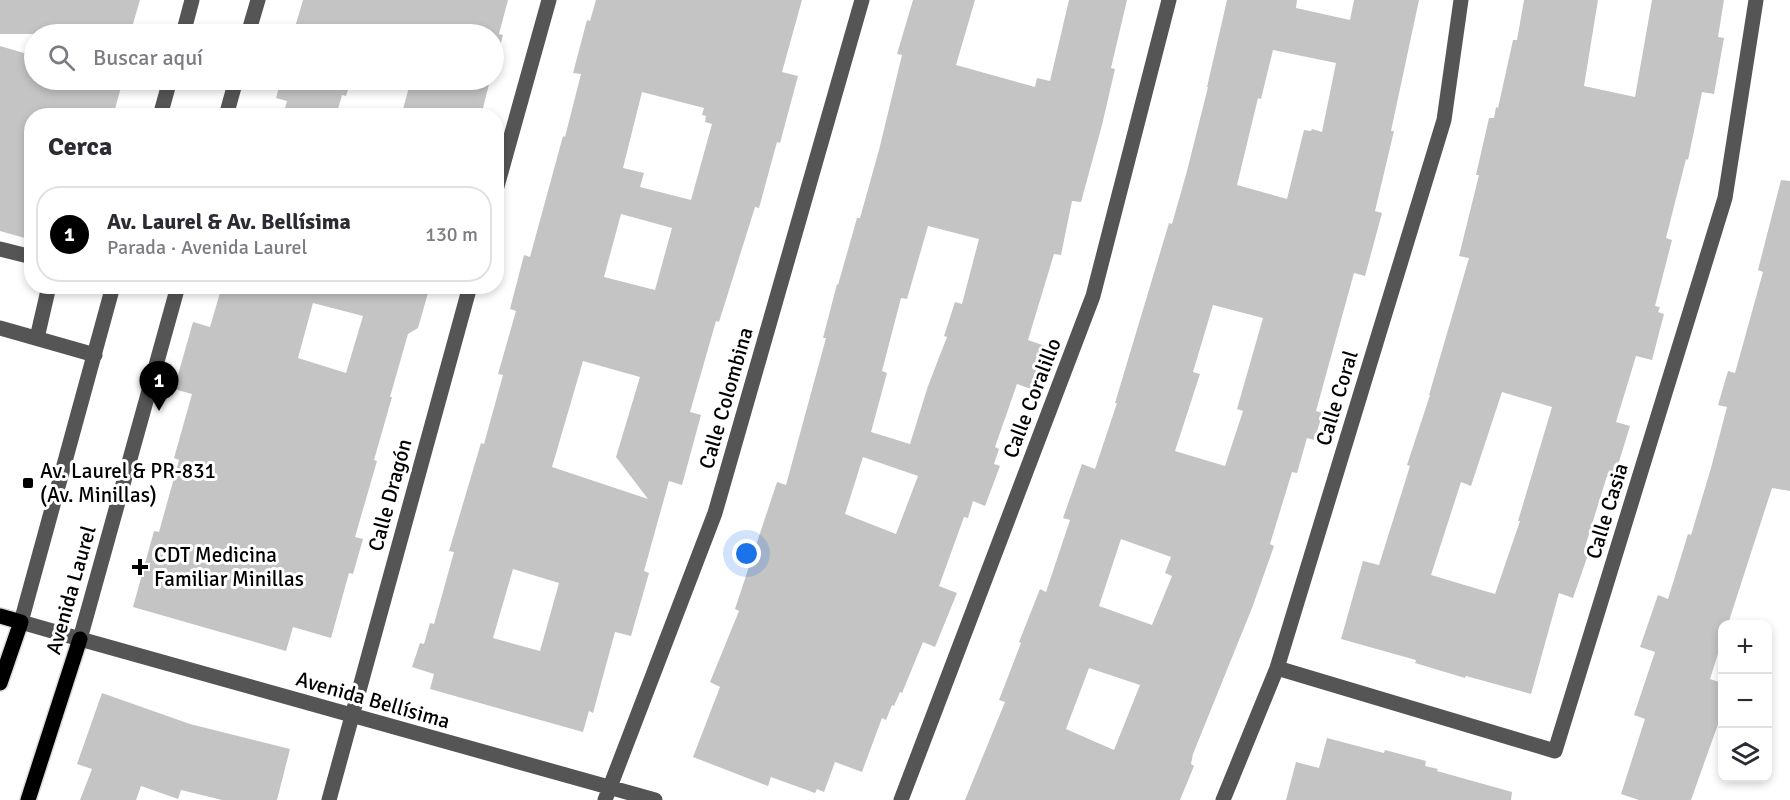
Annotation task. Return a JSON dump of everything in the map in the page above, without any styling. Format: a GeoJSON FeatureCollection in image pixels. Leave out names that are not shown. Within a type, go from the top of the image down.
{"type":"FeatureCollection","features":[{"type":"Feature","properties":{"kind":"main road"},"geometry":{"type":"LineString","coordinates":[[0,616],[21,622]]}},
{"type":"Feature","properties":{"kind":"main road","name":"Avenida Laurel"},"geometry":{"type":"LineString","coordinates":[[0,683],[21,622]]}},
{"type":"Feature","properties":{"kind":"main road","name":"Avenida Laurel"},"geometry":{"type":"LineString","coordinates":[[28,800],[80,639]]}},
{"type":"Feature","properties":{"kind":"street"},"geometry":{"type":"LineString","coordinates":[[186,24],[192,0]]}},
{"type":"Feature","properties":{"kind":"street"},"geometry":{"type":"LineString","coordinates":[[252,24],[258,0]]}},
{"type":"Feature","properties":{"kind":"street"},"geometry":{"type":"LineString","coordinates":[[504,161],[549,0]]}},
{"type":"Feature","properties":{"kind":"street","name":"Calle Colombina"},"geometry":{"type":"LineString","coordinates":[[607,794],[715,513],[862,0]]}},
{"type":"Feature","properties":{"kind":"street","name":"Calle Coralillo"},"geometry":{"type":"LineString","coordinates":[[901,800],[1093,296],[1169,0]]}},
{"type":"Feature","properties":{"kind":"street","name":"Calle Coral"},"geometry":{"type":"LineString","coordinates":[[1222,800],[1277,668],[1444,120],[1461,0]]}},
{"type":"Feature","properties":{"kind":"street","name":"Calle Casia"},"geometry":{"type":"LineString","coordinates":[[1277,668],[1555,750],[1725,198],[1756,0]]}},
{"type":"Feature","properties":{"kind":"street"},"geometry":{"type":"LineString","coordinates":[[162,108],[167,90]]}},
{"type":"Feature","properties":{"kind":"street"},"geometry":{"type":"LineString","coordinates":[[228,108],[233,90]]}},
{"type":"Feature","properties":{"kind":"street"},"geometry":{"type":"LineString","coordinates":[[0,249],[24,255]]}},
{"type":"Feature","properties":{"kind":"street"},"geometry":{"type":"LineString","coordinates":[[37,338],[47,294]]}},
{"type":"Feature","properties":{"kind":"street","name":"Avenida Laurel"},"geometry":{"type":"LineString","coordinates":[[21,622],[111,294]]}},
{"type":"Feature","properties":{"kind":"street","name":"Avenida Laurel"},"geometry":{"type":"LineString","coordinates":[[80,639],[176,294]]}},
{"type":"Feature","properties":{"kind":"street","name":"Calle Dragón"},"geometry":{"type":"LineString","coordinates":[[329,800],[468,294]]}},
{"type":"Feature","properties":{"kind":"street"},"geometry":{"type":"LineString","coordinates":[[0,328],[95,355]]}},
{"type":"Feature","properties":{"kind":"street","name":"Avenida Bellísima"},"geometry":{"type":"LineString","coordinates":[[21,622],[351,715],[607,794],[655,800]]}},
{"type":"Feature","properties":{"kind":"building"},"geometry":{"type":"Polygon","coordinates":[[[0,0],[140,0],[133,24],[24,24],[24,34],[0,34],[0,0]]]}},
{"type":"Feature","properties":{"kind":"building"},"geometry":{"type":"Polygon","coordinates":[[[303,0],[508,0],[502,24],[296,24],[303,0]]]}},
{"type":"Feature","properties":{"kind":"building"},"geometry":{"type":"Polygon","coordinates":[[[596,0],[802,0],[782,72],[798,76],[780,143],[777,142],[759,208],[755,207],[719,322],[716,321],[690,412],[701,415],[682,485],[669,481],[644,571],[649,573],[631,636],[615,632],[593,713],[589,711],[583,732],[430,689],[434,674],[412,667],[420,643],[424,644],[430,623],[434,624],[454,552],[449,551],[481,443],[484,444],[503,375],[498,374],[516,311],[510,309],[524,255],[530,257],[563,136],[565,137],[581,74],[573,73],[587,20],[590,21],[596,0]],[[642,92],[623,168],[644,173],[640,187],[691,200],[712,124],[705,122],[706,116],[702,115],[704,108],[642,92]],[[621,214],[604,277],[655,290],[672,228],[621,214]],[[583,361],[552,467],[648,499],[616,457],[640,377],[583,361]],[[513,569],[493,638],[540,651],[559,583],[513,569]]]}},
{"type":"Feature","properties":{"kind":"building"},"geometry":{"type":"Polygon","coordinates":[[[913,0],[975,0],[956,65],[1035,87],[1037,78],[1050,81],[1069,0],[1127,0],[1111,68],[1115,69],[1081,202],[1072,201],[1061,255],[1054,254],[1028,340],[1045,346],[1031,389],[1017,384],[995,447],[999,449],[994,464],[1000,466],[985,506],[973,501],[968,518],[964,517],[939,586],[957,593],[935,647],[923,642],[902,693],[900,692],[894,706],[892,705],[886,720],[882,718],[862,772],[835,762],[824,792],[817,789],[815,793],[771,777],[768,786],[693,757],[720,687],[710,682],[739,611],[735,609],[777,482],[786,485],[826,338],[823,338],[837,284],[857,218],[860,218],[879,150],[902,55],[897,54],[913,0]],[[928,226],[907,299],[901,298],[882,371],[887,373],[871,432],[910,444],[928,386],[947,337],[944,336],[955,302],[962,304],[979,239],[928,226]],[[863,457],[845,514],[896,534],[918,476],[863,457]]]}},
{"type":"Feature","properties":{"kind":"building"},"geometry":{"type":"Polygon","coordinates":[[[1227,0],[1297,0],[1296,8],[1350,20],[1354,0],[1419,0],[1391,131],[1394,131],[1375,211],[1382,213],[1365,276],[1354,273],[1316,411],[1323,413],[1314,440],[1307,438],[1297,473],[1292,472],[1270,544],[1274,546],[1252,608],[1193,754],[1191,764],[1194,766],[1180,800],[965,800],[1005,702],[999,700],[1021,643],[1019,642],[1040,589],[1046,592],[1070,520],[1063,518],[1082,464],[1095,469],[1117,403],[1115,403],[1169,223],[1172,224],[1227,0]],[[1273,50],[1261,99],[1258,98],[1237,185],[1287,199],[1304,130],[1311,131],[1312,129],[1322,132],[1336,63],[1273,50]],[[1213,305],[1193,372],[1200,374],[1175,451],[1225,466],[1243,411],[1237,409],[1263,318],[1213,305]],[[1121,539],[1099,606],[1152,625],[1172,576],[1165,573],[1171,557],[1121,539]],[[1089,668],[1066,729],[1114,750],[1140,685],[1089,668]]]}},
{"type":"Feature","properties":{"kind":"building"},"geometry":{"type":"Polygon","coordinates":[[[1524,0],[1598,0],[1584,86],[1635,97],[1652,0],[1724,0],[1718,37],[1724,38],[1714,94],[1702,92],[1688,160],[1686,159],[1666,238],[1672,240],[1655,306],[1660,307],[1658,312],[1664,314],[1652,360],[1636,356],[1616,422],[1630,426],[1614,478],[1607,476],[1585,547],[1590,549],[1573,598],[1559,593],[1531,694],[1466,676],[1465,678],[1415,663],[1416,660],[1341,639],[1363,561],[1379,565],[1410,466],[1407,465],[1430,395],[1469,258],[1459,256],[1479,175],[1476,175],[1489,118],[1494,118],[1496,107],[1498,108],[1513,40],[1517,40],[1524,0]],[[1502,392],[1471,486],[1461,482],[1431,575],[1495,594],[1520,521],[1518,521],[1552,407],[1502,392]]]}},
{"type":"Feature","properties":{"kind":"building"},"geometry":{"type":"Polygon","coordinates":[[[0,46],[24,53],[24,90],[120,90],[115,108],[24,108],[24,238],[0,231],[0,46]]]}},
{"type":"Feature","properties":{"kind":"building"},"geometry":{"type":"Polygon","coordinates":[[[278,90],[348,90],[346,96],[342,95],[338,108],[285,108],[287,101],[276,98],[278,90]]]}},
{"type":"Feature","properties":{"kind":"building"},"geometry":{"type":"Polygon","coordinates":[[[408,90],[488,90],[483,108],[403,108],[408,90]]]}},
{"type":"Feature","properties":{"kind":"building"},"geometry":{"type":"Polygon","coordinates":[[[1781,180],[1790,181],[1790,491],[1772,488],[1729,620],[1718,620],[1718,654],[1710,679],[1718,682],[1718,724],[1691,800],[1639,800],[1621,794],[1645,719],[1634,715],[1655,652],[1640,647],[1658,595],[1668,599],[1688,534],[1691,535],[1727,407],[1718,405],[1728,371],[1735,373],[1763,272],[1758,270],[1781,180]]]}},
{"type":"Feature","properties":{"kind":"building"},"geometry":{"type":"Polygon","coordinates":[[[220,294],[428,294],[418,328],[408,334],[390,397],[392,397],[374,460],[377,461],[355,537],[363,539],[353,574],[349,573],[331,638],[293,627],[286,651],[133,607],[154,531],[159,532],[179,460],[174,458],[192,394],[174,389],[193,322],[210,327],[220,294]],[[313,303],[298,358],[346,373],[363,316],[313,303]]]}},
{"type":"Feature","properties":{"kind":"building"},"geometry":{"type":"Polygon","coordinates":[[[102,693],[190,724],[290,749],[277,800],[222,800],[181,790],[178,799],[141,786],[136,800],[80,800],[92,769],[77,764],[102,693]]]}},
{"type":"Feature","properties":{"kind":"building"},"geometry":{"type":"Polygon","coordinates":[[[1327,738],[1426,761],[1425,766],[1438,769],[1437,771],[1512,792],[1511,800],[1286,800],[1296,762],[1319,768],[1327,738]]]}},
{"type":"Feature","properties":{"kind":"place","name":"Av. Laurel & Av. Bellísima"},"geometry":{"type":"Point","coordinates":[159,411]}},
{"type":"Feature","properties":{"kind":"place","name":"Av. Laurel & PR-831 (Av. Minillas)"},"geometry":{"type":"Point","coordinates":[28,483]}},
{"type":"Feature","properties":{"kind":"place","name":"CDT Medicina Familiar Minillas"},"geometry":{"type":"Point","coordinates":[140,567]}}]}
